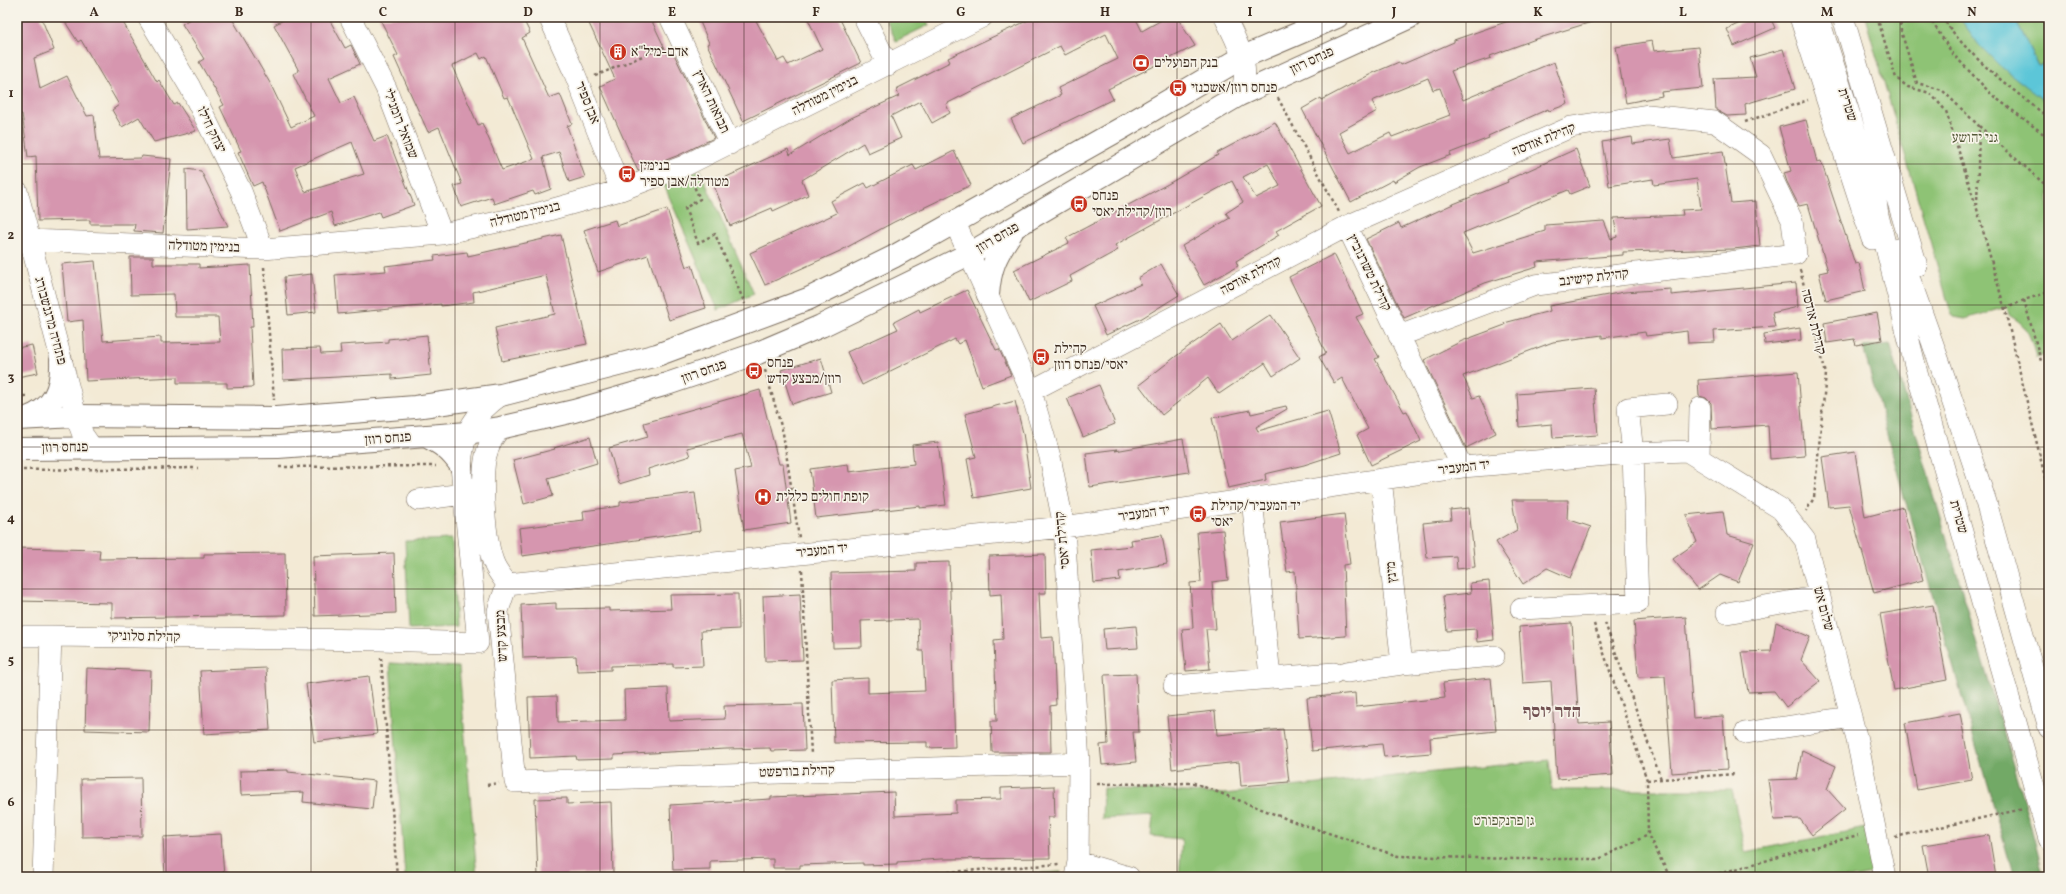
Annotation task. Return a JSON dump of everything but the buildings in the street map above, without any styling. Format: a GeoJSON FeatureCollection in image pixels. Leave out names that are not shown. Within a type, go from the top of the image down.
{"type":"FeatureCollection","features":[{"type":"Feature","properties":{"kind":"main road"},"geometry":{"type":"LineString","coordinates":[[21,418],[76,416],[276,418],[415,406],[501,395],[657,355],[800,302],[893,257],[955,223],[1243,57],[1337,17]]}},
{"type":"Feature","properties":{"kind":"main road","name":"פנחס רוזן"},"geometry":{"type":"LineString","coordinates":[[17,449],[278,447],[468,433],[500,428],[574,411],[667,384],[758,353],[821,326],[969,254],[1014,229],[1098,177],[1239,95],[1410,17]]}},
{"type":"Feature","properties":{"kind":"main road"},"geometry":{"type":"LineString","coordinates":[[988,295],[992,265],[998,252],[1014,229]]}},
{"type":"Feature","properties":{"kind":"main road"},"geometry":{"type":"LineString","coordinates":[[21,418],[42,411],[56,396],[60,386],[61,361]]}},
{"type":"Feature","properties":{"kind":"main road"},"geometry":{"type":"LineString","coordinates":[[425,436],[438,442],[451,452],[461,466]]}},
{"type":"Feature","properties":{"kind":"street","name":"יצחק חילו"},"geometry":{"type":"LineString","coordinates":[[148,17],[190,87],[241,191],[263,249]]}},
{"type":"Feature","properties":{"kind":"street","name":"שמואל רומנילי"},"geometry":{"type":"LineString","coordinates":[[350,17],[386,88],[442,234]]}},
{"type":"Feature","properties":{"kind":"street","name":"אבן ספיר"},"geometry":{"type":"LineString","coordinates":[[549,17],[578,82],[622,190]]}},
{"type":"Feature","properties":{"kind":"street","name":"תבואות הארץ"},"geometry":{"type":"LineString","coordinates":[[670,17],[730,144]]}},
{"type":"Feature","properties":{"kind":"street"},"geometry":{"type":"LineString","coordinates":[[864,17],[888,65]]}},
{"type":"Feature","properties":{"kind":"street","name":"בנימין מטודלה"},"geometry":{"type":"LineString","coordinates":[[29,240],[263,249],[442,234],[535,214],[622,190],[684,166],[982,17]]}},
{"type":"Feature","properties":{"kind":"street"},"geometry":{"type":"LineString","coordinates":[[1225,17],[1243,57],[1245,66],[1244,82],[1239,95]]}},
{"type":"Feature","properties":{"kind":"street"},"geometry":{"type":"LineString","coordinates":[[1800,17],[1826,94],[1902,335],[1917,373]]}},
{"type":"Feature","properties":{"kind":"street","name":"שטרית"},"geometry":{"type":"LineString","coordinates":[[1818,17],[1875,193],[1878,215],[1917,373],[2049,839]]}},
{"type":"Feature","properties":{"kind":"street"},"geometry":{"type":"LineString","coordinates":[[1843,17],[1922,284],[1940,364]]}},
{"type":"Feature","properties":{"kind":"street","name":"קהילת אודסה"},"geometry":{"type":"LineString","coordinates":[[1031,391],[1347,226],[1571,126],[1648,115],[1715,122],[1761,155],[1792,220],[1796,254]]}},
{"type":"Feature","properties":{"kind":"street","name":"פתחיה מרגנשבורג"},"geometry":{"type":"LineString","coordinates":[[17,191],[76,416],[83,435],[92,448]]}},
{"type":"Feature","properties":{"kind":"street","name":"שטרית"},"geometry":{"type":"LineString","coordinates":[[1875,193],[1886,212],[1940,364],[1999,544],[2049,728]]}},
{"type":"Feature","properties":{"kind":"street","name":"קהילת יאסי"},"geometry":{"type":"LineString","coordinates":[[955,223],[1031,391],[1050,457],[1064,527],[1079,763],[1076,870]]}},
{"type":"Feature","properties":{"kind":"street","name":"קהילת טשרנוביץ"},"geometry":{"type":"LineString","coordinates":[[1347,226],[1462,467]]}},
{"type":"Feature","properties":{"kind":"street","name":"קהילת קישינב"},"geometry":{"type":"LineString","coordinates":[[1399,336],[1535,285],[1796,254]]}},
{"type":"Feature","properties":{"kind":"street","name":"מבצע קדש"},"geometry":{"type":"LineString","coordinates":[[478,644],[461,466],[462,450],[473,420],[486,406],[501,395]]}},
{"type":"Feature","properties":{"kind":"street"},"geometry":{"type":"LineString","coordinates":[[1521,609],[1638,603],[1633,453],[1628,408],[1667,404]]}},
{"type":"Feature","properties":{"kind":"street"},"geometry":{"type":"LineString","coordinates":[[1699,458],[1700,408]]}},
{"type":"Feature","properties":{"kind":"street"},"geometry":{"type":"LineString","coordinates":[[500,428],[487,450],[484,464],[484,482],[489,546],[495,566],[507,584]]}},
{"type":"Feature","properties":{"kind":"street","name":"שלום אש"},"geometry":{"type":"LineString","coordinates":[[1633,453],[1687,451],[1781,509],[1805,540],[1851,717],[1885,877]]}},
{"type":"Feature","properties":{"kind":"street","name":"יד המעביר"},"geometry":{"type":"LineString","coordinates":[[507,584],[1064,527],[1462,467],[1633,453]]}},
{"type":"Feature","properties":{"kind":"street","name":"מינץ"},"geometry":{"type":"LineString","coordinates":[[1381,479],[1402,664]]}},
{"type":"Feature","properties":{"kind":"street"},"geometry":{"type":"LineString","coordinates":[[418,500],[464,494],[484,482]]}},
{"type":"Feature","properties":{"kind":"street"},"geometry":{"type":"LineString","coordinates":[[1252,498],[1270,677]]}},
{"type":"Feature","properties":{"kind":"street","name":"מבצע קדש"},"geometry":{"type":"LineString","coordinates":[[507,584],[498,611],[515,782]]}},
{"type":"Feature","properties":{"kind":"street"},"geometry":{"type":"LineString","coordinates":[[1727,613],[1820,596]]}},
{"type":"Feature","properties":{"kind":"street","name":"קהילת סלוניקי"},"geometry":{"type":"LineString","coordinates":[[17,636],[380,640],[478,644]]}},
{"type":"Feature","properties":{"kind":"street"},"geometry":{"type":"LineString","coordinates":[[43,877],[51,636]]}},
{"type":"Feature","properties":{"kind":"street"},"geometry":{"type":"LineString","coordinates":[[1174,686],[1341,672],[1402,664],[1494,656]]}},
{"type":"Feature","properties":{"kind":"street"},"geometry":{"type":"LineString","coordinates":[[1745,733],[1851,717]]}},
{"type":"Feature","properties":{"kind":"street","name":"קהילת בודפשט"},"geometry":{"type":"LineString","coordinates":[[515,782],[1079,763]]}},
{"type":"Feature","properties":{"kind":"street"},"geometry":{"type":"LineString","coordinates":[[1076,870],[1129,877]]}},
{"type":"Feature","properties":{"kind":"path"},"geometry":{"type":"LineString","coordinates":[[1877,17],[1896,78],[1908,87],[1930,93],[1946,111],[1977,209],[2005,310],[2049,494]]}},
{"type":"Feature","properties":{"kind":"path"},"geometry":{"type":"LineString","coordinates":[[1900,17],[1901,31],[1917,83],[1942,90],[1979,126],[2049,188]]}},
{"type":"Feature","properties":{"kind":"path"},"geometry":{"type":"LineString","coordinates":[[1929,17],[1952,53],[1992,95],[2049,138]]}},
{"type":"Feature","properties":{"kind":"path"},"geometry":{"type":"LineString","coordinates":[[1942,17],[1954,35],[1998,78],[2049,118]]}},
{"type":"Feature","properties":{"kind":"path"},"geometry":{"type":"LineString","coordinates":[[578,82],[681,40]]}},
{"type":"Feature","properties":{"kind":"path","name":"קהילת טשרנוביץ"},"geometry":{"type":"LineString","coordinates":[[1269,81],[1347,226]]}},
{"type":"Feature","properties":{"kind":"path"},"geometry":{"type":"LineString","coordinates":[[1726,130],[1761,116],[1826,94]]}},
{"type":"Feature","properties":{"kind":"path"},"geometry":{"type":"LineString","coordinates":[[1977,209],[1979,126]]}},
{"type":"Feature","properties":{"kind":"path"},"geometry":{"type":"LineString","coordinates":[[700,199],[685,208],[698,243],[715,234],[746,306]]}},
{"type":"Feature","properties":{"kind":"path"},"geometry":{"type":"LineString","coordinates":[[263,249],[276,418]]}},
{"type":"Feature","properties":{"kind":"path","name":"קהילת אודסה"},"geometry":{"type":"LineString","coordinates":[[1794,526],[1814,498],[1826,374],[1796,254]]}},
{"type":"Feature","properties":{"kind":"path"},"geometry":{"type":"LineString","coordinates":[[2005,310],[2024,300],[2049,292]]}},
{"type":"Feature","properties":{"kind":"path"},"geometry":{"type":"LineString","coordinates":[[2024,300],[2041,361]]}},
{"type":"Feature","properties":{"kind":"path"},"geometry":{"type":"LineString","coordinates":[[17,470],[60,469]]}},
{"type":"Feature","properties":{"kind":"path"},"geometry":{"type":"LineString","coordinates":[[1593,605],[1661,779]]}},
{"type":"Feature","properties":{"kind":"path"},"geometry":{"type":"LineString","coordinates":[[1593,605],[1647,780],[1648,835],[1670,877]]}},
{"type":"Feature","properties":{"kind":"path"},"geometry":{"type":"LineString","coordinates":[[380,640],[397,877]]}},
{"type":"Feature","properties":{"kind":"path"},"geometry":{"type":"LineString","coordinates":[[1647,780],[1736,774]]}},
{"type":"Feature","properties":{"kind":"path"},"geometry":{"type":"LineString","coordinates":[[1079,785],[1194,783],[1295,822],[1398,856],[1516,859],[1599,859],[1648,835]]}},
{"type":"Feature","properties":{"kind":"path"},"geometry":{"type":"LineString","coordinates":[[1707,877],[1876,836],[2039,805]]}},
{"type":"Feature","properties":{"kind":"path"},"geometry":{"type":"LineString","coordinates":[[882,877],[1076,870]]}},
{"type":"Feature","properties":{"kind":"green space"},"geometry":{"type":"Polygon","coordinates":[[[885,17],[925,17],[929,25],[896,41],[885,17]]]}},
{"type":"Feature","properties":{"kind":"green space","name":"גני יהושע"},"geometry":{"type":"Polygon","coordinates":[[[1865,17],[1959,17],[2028,86],[2049,104],[2049,354],[2036,357],[2025,327],[2008,315],[2006,307],[1965,319],[1954,317],[1951,313],[1865,17]]]}},
{"type":"Feature","properties":{"kind":"green space"},"geometry":{"type":"Polygon","coordinates":[[[2014,17],[2049,17],[2049,63],[2038,66],[2014,17]]]}},
{"type":"Feature","properties":{"kind":"green space"},"geometry":{"type":"Polygon","coordinates":[[[700,170],[754,294],[718,310],[664,185],[700,170]]]}},
{"type":"Feature","properties":{"kind":"green space"},"geometry":{"type":"Polygon","coordinates":[[[1890,344],[2030,823],[2044,877],[2014,877],[1903,493],[1863,347],[1890,344]]]}},
{"type":"Feature","properties":{"kind":"green space"},"geometry":{"type":"Polygon","coordinates":[[[452,539],[456,627],[409,629],[405,541],[452,539]]]}},
{"type":"Feature","properties":{"kind":"green space"},"geometry":{"type":"Polygon","coordinates":[[[390,663],[459,667],[477,877],[405,877],[390,663]]]}},
{"type":"Feature","properties":{"kind":"green space","name":"גן פרנקפורט"},"geometry":{"type":"Polygon","coordinates":[[[1549,760],[1552,790],[1732,790],[1745,852],[1865,828],[1876,873],[1857,877],[1179,877],[1182,839],[1151,836],[1153,816],[1102,819],[1103,788],[1224,794],[1549,760]]]}},
{"type":"Feature","properties":{"kind":"green space"},"geometry":{"type":"Polygon","coordinates":[[[1061,872],[1060,877],[970,877],[1061,872]]]}},
{"type":"Feature","properties":{"kind":"water"},"geometry":{"type":"Polygon","coordinates":[[[1959,17],[2014,17],[2038,66],[2049,63],[2049,104],[2000,66],[1979,45],[1959,17]]]}},
{"type":"Feature","properties":{"kind":"place","name":"אדם-מיל\"א"},"geometry":{"type":"Point","coordinates":[618,52]}},
{"type":"Feature","properties":{"kind":"place","name":"בנק הפועלים"},"geometry":{"type":"Point","coordinates":[1141,63]}},
{"type":"Feature","properties":{"kind":"place","name":"פנחס רוזן/אשכנזי"},"geometry":{"type":"Point","coordinates":[1178,88]}},
{"type":"Feature","properties":{"kind":"place","name":"בנימין מטודלה/אבן ספיר"},"geometry":{"type":"Point","coordinates":[627,174]}},
{"type":"Feature","properties":{"kind":"place","name":"פנחס רוזן/קהילת יאסי"},"geometry":{"type":"Point","coordinates":[1079,204]}},
{"type":"Feature","properties":{"kind":"place","name":"קהילת יאסי/פנחס רוזן"},"geometry":{"type":"Point","coordinates":[1041,357]}},
{"type":"Feature","properties":{"kind":"place","name":"פנחס רוזן/מבצע קדש"},"geometry":{"type":"Point","coordinates":[754,371]}},
{"type":"Feature","properties":{"kind":"place","name":"קופת חולים כללית"},"geometry":{"type":"Point","coordinates":[763,497]}},
{"type":"Feature","properties":{"kind":"place","name":"יד המעביר/קהילת יאסי"},"geometry":{"type":"Point","coordinates":[1198,514]}},
{"type":"Feature","properties":{"kind":"district","name":"הדר יוסף"},"geometry":{"type":"Point","coordinates":[1552,712]}}]}
